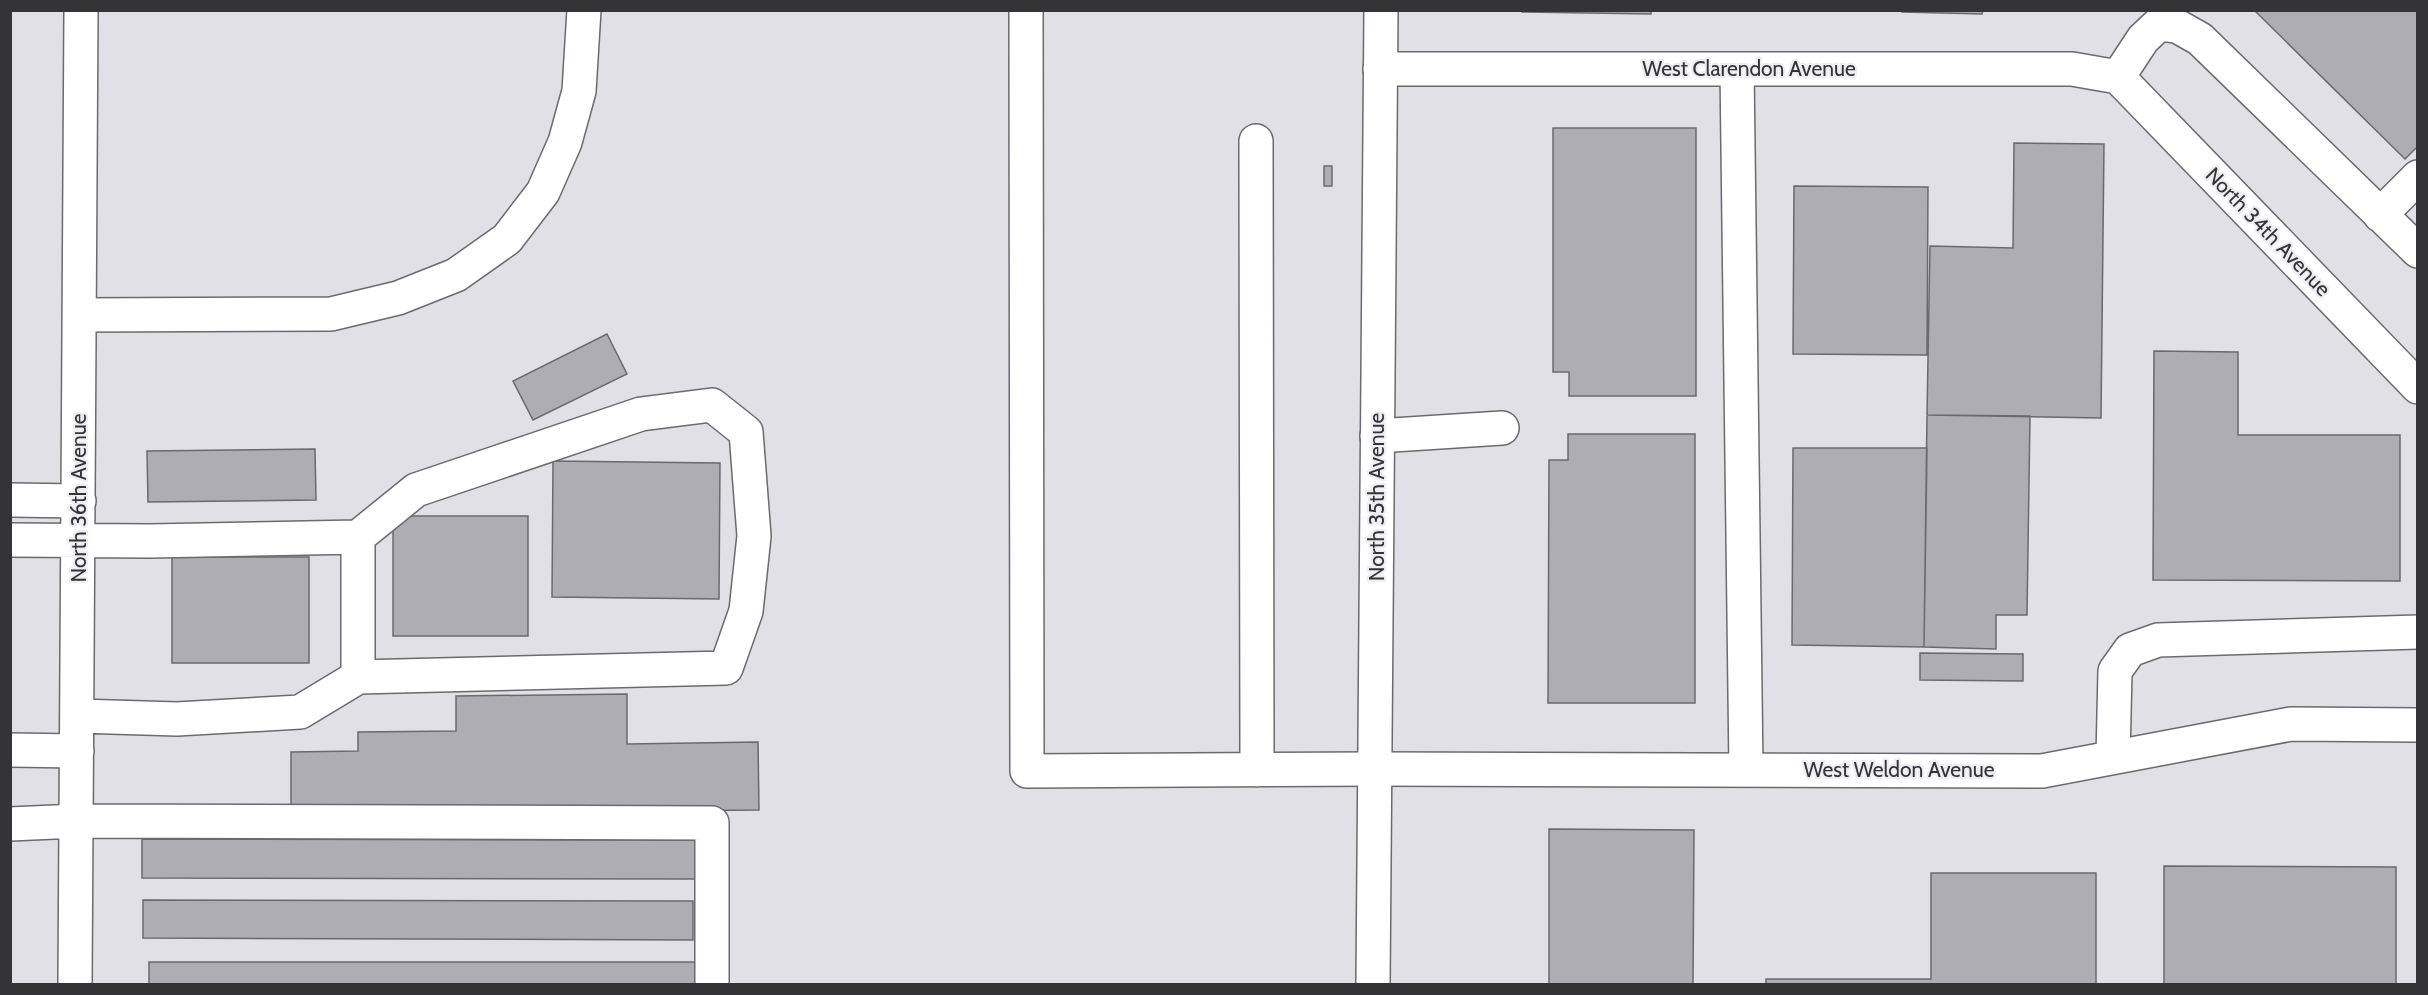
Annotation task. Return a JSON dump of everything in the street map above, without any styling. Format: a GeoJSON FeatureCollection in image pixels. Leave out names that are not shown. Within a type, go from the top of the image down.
{"type":"FeatureCollection","features":[{"type":"Feature","properties":{"kind":"street","name":"North 36th Avenue"},"geometry":{"type":"LineString","coordinates":[[75,984],[81,10]]}},
{"type":"Feature","properties":{"kind":"street"},"geometry":{"type":"LineString","coordinates":[[80,315],[331,314],[398,298],[456,275],[507,239],[543,192],[565,142],[579,92],[584,10]]}},
{"type":"Feature","properties":{"kind":"street","name":"West Weldon Avenue"},"geometry":{"type":"LineString","coordinates":[[1026,10],[1027,771],[1375,769],[2042,771],[2291,724],[2418,725]]}},
{"type":"Feature","properties":{"kind":"street","name":"North 35th Avenue"},"geometry":{"type":"LineString","coordinates":[[1373,984],[1381,10]]}},
{"type":"Feature","properties":{"kind":"street"},"geometry":{"type":"LineString","coordinates":[[2118,77],[2143,39],[2161,17],[2200,39],[2418,251]]}},
{"type":"Feature","properties":{"kind":"street","name":"West Clarendon Avenue"},"geometry":{"type":"LineString","coordinates":[[1380,69],[2072,69],[2118,77]]}},
{"type":"Feature","properties":{"kind":"street"},"geometry":{"type":"LineString","coordinates":[[1737,69],[1746,770]]}},
{"type":"Feature","properties":{"kind":"street","name":"North 34th Avenue"},"geometry":{"type":"LineString","coordinates":[[2118,77],[2418,387]]}},
{"type":"Feature","properties":{"kind":"street"},"geometry":{"type":"LineString","coordinates":[[1256,141],[1257,770]]}},
{"type":"Feature","properties":{"kind":"street"},"geometry":{"type":"LineString","coordinates":[[2380,215],[2418,177]]}},
{"type":"Feature","properties":{"kind":"street"},"geometry":{"type":"LineString","coordinates":[[10,540],[358,537],[416,490],[641,414],[712,405],[746,432],[754,536],[746,611],[726,668],[358,676],[300,712],[177,719],[78,716]]}},
{"type":"Feature","properties":{"kind":"street"},"geometry":{"type":"LineString","coordinates":[[1377,436],[1502,428]]}},
{"type":"Feature","properties":{"kind":"street"},"geometry":{"type":"LineString","coordinates":[[10,500],[79,501]]}},
{"type":"Feature","properties":{"kind":"street"},"geometry":{"type":"LineString","coordinates":[[358,537],[358,676]]}},
{"type":"Feature","properties":{"kind":"street"},"geometry":{"type":"LineString","coordinates":[[2113,757],[2115,670],[2130,650],[2158,640],[2418,632]]}},
{"type":"Feature","properties":{"kind":"street"},"geometry":{"type":"LineString","coordinates":[[10,750],[77,751]]}},
{"type":"Feature","properties":{"kind":"street"},"geometry":{"type":"LineString","coordinates":[[10,824],[77,821],[712,823],[712,984]]}},
{"type":"Feature","properties":{"kind":"building"},"geometry":{"type":"Polygon","coordinates":[[[1522,10],[1651,10],[1651,14],[1522,12],[1522,10]]]}},
{"type":"Feature","properties":{"kind":"building"},"geometry":{"type":"Polygon","coordinates":[[[1902,10],[1983,10],[1982,14],[1902,12],[1902,10]]]}},
{"type":"Feature","properties":{"kind":"building"},"geometry":{"type":"Polygon","coordinates":[[[2254,10],[2418,10],[2418,146],[2405,159],[2254,10]]]}},
{"type":"Feature","properties":{"kind":"building"},"geometry":{"type":"Polygon","coordinates":[[[1553,128],[1696,128],[1696,396],[1569,396],[1569,372],[1553,372],[1553,128]]]}},
{"type":"Feature","properties":{"kind":"building"},"geometry":{"type":"Polygon","coordinates":[[[2014,143],[2104,144],[2101,418],[1927,415],[1930,246],[2013,248],[2014,143]]]}},
{"type":"Feature","properties":{"kind":"building"},"geometry":{"type":"Polygon","coordinates":[[[1324,166],[1332,166],[1332,186],[1324,186],[1324,166]]]}},
{"type":"Feature","properties":{"kind":"building"},"geometry":{"type":"Polygon","coordinates":[[[1794,186],[1928,187],[1927,355],[1793,354],[1794,186]]]}},
{"type":"Feature","properties":{"kind":"building"},"geometry":{"type":"Polygon","coordinates":[[[607,334],[627,374],[533,420],[513,381],[607,334]]]}},
{"type":"Feature","properties":{"kind":"building"},"geometry":{"type":"Polygon","coordinates":[[[2154,351],[2238,352],[2238,435],[2400,435],[2400,581],[2153,580],[2154,351]]]}},
{"type":"Feature","properties":{"kind":"building"},"geometry":{"type":"Polygon","coordinates":[[[1927,415],[2030,416],[2027,615],[1996,615],[1996,649],[1924,647],[1927,415]]]}},
{"type":"Feature","properties":{"kind":"building"},"geometry":{"type":"Polygon","coordinates":[[[1568,434],[1695,434],[1695,703],[1548,703],[1549,460],[1568,460],[1568,434]]]}},
{"type":"Feature","properties":{"kind":"building"},"geometry":{"type":"Polygon","coordinates":[[[1793,448],[1927,448],[1924,647],[1792,645],[1793,448]]]}},
{"type":"Feature","properties":{"kind":"building"},"geometry":{"type":"Polygon","coordinates":[[[315,449],[316,500],[148,502],[147,451],[315,449]]]}},
{"type":"Feature","properties":{"kind":"building"},"geometry":{"type":"Polygon","coordinates":[[[553,461],[720,463],[719,599],[552,597],[553,461]]]}},
{"type":"Feature","properties":{"kind":"building"},"geometry":{"type":"Polygon","coordinates":[[[393,516],[528,516],[528,636],[393,636],[393,516]]]}},
{"type":"Feature","properties":{"kind":"building"},"geometry":{"type":"Polygon","coordinates":[[[172,557],[309,557],[309,663],[172,663],[172,557]]]}},
{"type":"Feature","properties":{"kind":"building"},"geometry":{"type":"Polygon","coordinates":[[[1920,653],[2023,654],[2023,681],[1920,680],[1920,653]]]}},
{"type":"Feature","properties":{"kind":"building"},"geometry":{"type":"Polygon","coordinates":[[[627,694],[627,744],[758,742],[759,810],[291,814],[291,752],[358,751],[358,732],[456,731],[456,696],[627,694]]]}},
{"type":"Feature","properties":{"kind":"building"},"geometry":{"type":"Polygon","coordinates":[[[1549,829],[1694,830],[1693,984],[1549,984],[1549,829]]]}},
{"type":"Feature","properties":{"kind":"building"},"geometry":{"type":"Polygon","coordinates":[[[142,839],[695,840],[695,879],[142,878],[142,839]]]}},
{"type":"Feature","properties":{"kind":"building"},"geometry":{"type":"Polygon","coordinates":[[[2164,866],[2396,867],[2396,984],[2164,984],[2164,866]]]}},
{"type":"Feature","properties":{"kind":"building"},"geometry":{"type":"Polygon","coordinates":[[[1931,873],[2096,873],[2096,984],[1766,984],[1766,979],[1931,979],[1931,873]]]}},
{"type":"Feature","properties":{"kind":"building"},"geometry":{"type":"Polygon","coordinates":[[[143,900],[693,901],[693,940],[143,938],[143,900]]]}},
{"type":"Feature","properties":{"kind":"building"},"geometry":{"type":"Polygon","coordinates":[[[149,962],[696,962],[696,984],[149,984],[149,962]]]}}]}
